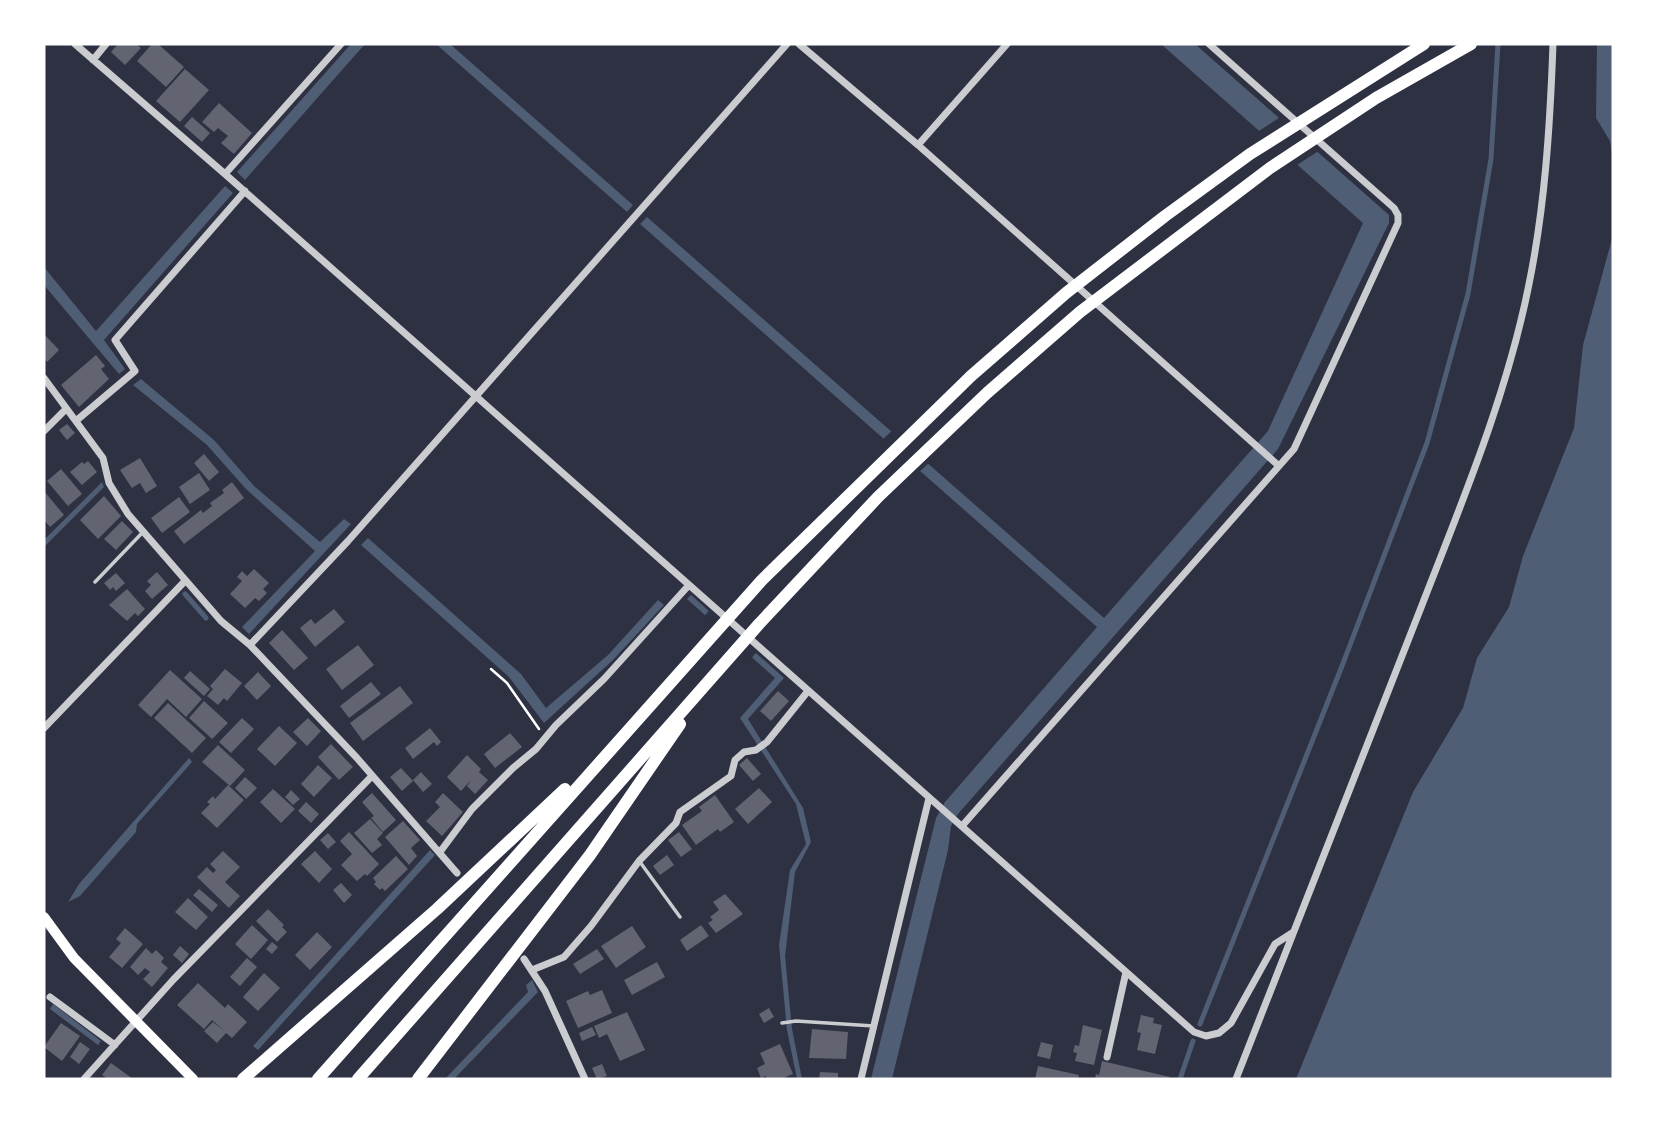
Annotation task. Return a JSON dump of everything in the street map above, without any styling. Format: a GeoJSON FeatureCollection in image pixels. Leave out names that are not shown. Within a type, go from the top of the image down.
{"type":"FeatureCollection","features":[{"type":"Feature","properties":{"kind":"highway"},"geometry":{"type":"LineString","coordinates":[[318,1079],[762,580],[971,376],[1066,293],[1250,154],[1424,44]]}},
{"type":"Feature","properties":{"kind":"highway"},"geometry":{"type":"LineString","coordinates":[[358,1079],[727,660],[878,497],[987,393],[1080,312],[1270,168],[1376,98],[1471,44]]}},
{"type":"Feature","properties":{"kind":"highway"},"geometry":{"type":"LineString","coordinates":[[243,1079],[437,909],[553,801],[676,677]]}},
{"type":"Feature","properties":{"kind":"highway"},"geometry":{"type":"LineString","coordinates":[[418,1079],[590,855],[705,685]]}},
{"type":"Feature","properties":{"kind":"main road"},"geometry":{"type":"LineString","coordinates":[[44,917],[74,958],[193,1079]]}},
{"type":"Feature","properties":{"kind":"street"},"geometry":{"type":"LineString","coordinates":[[75,44],[245,191],[1194,1032],[1206,1036],[1219,1033],[1231,1023],[1275,944],[1292,933]]}},
{"type":"Feature","properties":{"kind":"street"},"geometry":{"type":"LineString","coordinates":[[93,60],[106,44]]}},
{"type":"Feature","properties":{"kind":"street"},"geometry":{"type":"LineString","coordinates":[[225,174],[341,44]]}},
{"type":"Feature","properties":{"kind":"street"},"geometry":{"type":"LineString","coordinates":[[250,645],[476,398],[787,44]]}},
{"type":"Feature","properties":{"kind":"street"},"geometry":{"type":"LineString","coordinates":[[799,44],[918,145],[1279,466]]}},
{"type":"Feature","properties":{"kind":"street"},"geometry":{"type":"LineString","coordinates":[[918,145],[1007,44]]}},
{"type":"Feature","properties":{"kind":"street"},"geometry":{"type":"LineString","coordinates":[[960,825],[1294,449],[1398,223],[1394,208],[1209,44]]}},
{"type":"Feature","properties":{"kind":"street"},"geometry":{"type":"LineString","coordinates":[[1237,1079],[1426,596],[1505,375],[1528,289],[1542,200],[1550,125],[1553,44]]}},
{"type":"Feature","properties":{"kind":"street"},"geometry":{"type":"LineString","coordinates":[[77,421],[135,370],[115,340],[245,191]]}},
{"type":"Feature","properties":{"kind":"street"},"geometry":{"type":"LineString","coordinates":[[44,378],[103,458],[109,483],[121,504],[143,532],[221,621],[250,645],[372,776],[457,873]]}},
{"type":"Feature","properties":{"kind":"street"},"geometry":{"type":"LineString","coordinates":[[44,432],[66,409]]}},
{"type":"Feature","properties":{"kind":"street"},"geometry":{"type":"LineString","coordinates":[[44,728],[184,581]]}},
{"type":"Feature","properties":{"kind":"street"},"geometry":{"type":"LineString","coordinates":[[440,852],[472,809],[604,679],[689,584]]}},
{"type":"Feature","properties":{"kind":"street"},"geometry":{"type":"LineString","coordinates":[[532,970],[564,957],[591,926],[639,861],[676,823],[680,812],[731,776],[735,760],[744,752],[755,750],[766,742],[808,691]]}},
{"type":"Feature","properties":{"kind":"street"},"geometry":{"type":"LineString","coordinates":[[85,1079],[173,980],[372,776]]}},
{"type":"Feature","properties":{"kind":"street"},"geometry":{"type":"LineString","coordinates":[[861,1079],[929,798]]}},
{"type":"Feature","properties":{"kind":"street"},"geometry":{"type":"LineString","coordinates":[[524,959],[545,991],[585,1079]]}},
{"type":"Feature","properties":{"kind":"street"},"geometry":{"type":"LineString","coordinates":[[1107,1057],[1126,972]]}},
{"type":"Feature","properties":{"kind":"street"},"geometry":{"type":"LineString","coordinates":[[50,997],[115,1045]]}},
{"type":"Feature","properties":{"kind":"lane"},"geometry":{"type":"LineString","coordinates":[[95,582],[143,532]]}},
{"type":"Feature","properties":{"kind":"lane"},"geometry":{"type":"LineString","coordinates":[[639,861],[680,917]]}},
{"type":"Feature","properties":{"kind":"lane"},"geometry":{"type":"LineString","coordinates":[[782,1023],[796,1021],[874,1026]]}},
{"type":"Feature","properties":{"kind":"path"},"geometry":{"type":"LineString","coordinates":[[491,669],[507,683],[545,738]]}},
{"type":"Feature","properties":{"kind":"water"},"geometry":{"type":"Polygon","coordinates":[[[351,44],[365,44],[245,180],[237,172],[351,44]]]}},
{"type":"Feature","properties":{"kind":"water"},"geometry":{"type":"Polygon","coordinates":[[[436,44],[450,44],[633,205],[627,212],[436,44]]]}},
{"type":"Feature","properties":{"kind":"water"},"geometry":{"type":"Polygon","coordinates":[[[1161,44],[1195,44],[1389,215],[1389,223],[1278,449],[958,814],[951,826],[948,850],[892,1079],[871,1079],[936,818],[945,802],[1097,627],[640,224],[647,217],[1104,618],[1268,431],[1363,223],[1161,44]]]}},
{"type":"Feature","properties":{"kind":"water"},"geometry":{"type":"Polygon","coordinates":[[[1597,44],[1613,44],[1613,162],[1610,141],[1596,118],[1597,44]]]}},
{"type":"Feature","properties":{"kind":"water"},"geometry":{"type":"Polygon","coordinates":[[[225,186],[233,193],[104,340],[125,369],[119,374],[44,285],[44,267],[96,331],[225,186]]]}},
{"type":"Feature","properties":{"kind":"water"},"geometry":{"type":"Polygon","coordinates":[[[1613,235],[1613,1079],[1296,1079],[1413,792],[1463,708],[1477,658],[1509,607],[1523,556],[1574,428],[1583,345],[1613,235]]]}},
{"type":"Feature","properties":{"kind":"water"},"geometry":{"type":"Polygon","coordinates":[[[141,379],[214,440],[254,486],[320,542],[344,519],[351,524],[249,634],[242,627],[315,551],[246,489],[207,445],[133,385],[141,379]]]}},
{"type":"Feature","properties":{"kind":"water"},"geometry":{"type":"Polygon","coordinates":[[[102,482],[104,487],[44,547],[44,540],[102,482]]]}},
{"type":"Feature","properties":{"kind":"water"},"geometry":{"type":"Polygon","coordinates":[[[368,538],[521,674],[546,708],[608,655],[658,600],[664,605],[613,660],[544,723],[509,677],[361,545],[368,538]]]}},
{"type":"Feature","properties":{"kind":"water"},"geometry":{"type":"Polygon","coordinates":[[[691,595],[784,678],[748,719],[803,808],[811,842],[795,872],[785,956],[792,1029],[802,1079],[797,1079],[787,1030],[779,945],[790,870],[806,844],[796,804],[740,718],[775,678],[687,599],[691,595]]]}},
{"type":"Feature","properties":{"kind":"water"},"geometry":{"type":"Polygon","coordinates":[[[189,758],[192,762],[137,824],[136,832],[80,896],[68,902],[79,884],[189,758]]]}},
{"type":"Feature","properties":{"kind":"water"},"geometry":{"type":"Polygon","coordinates":[[[430,850],[435,855],[258,1050],[253,1046],[430,850]]]}},
{"type":"Feature","properties":{"kind":"water"},"geometry":{"type":"Polygon","coordinates":[[[532,980],[538,992],[454,1079],[445,1079],[528,992],[526,985],[532,980]]]}},
{"type":"Feature","properties":{"kind":"water"},"geometry":{"type":"Polygon","coordinates":[[[53,1004],[101,1041],[98,1045],[50,1009],[53,1004]]]}},
{"type":"Feature","properties":{"kind":"pier"},"geometry":{"type":"Polygon","coordinates":[[[1282,116],[1320,150],[1294,167],[1256,133],[1282,116]]]}},
{"type":"Feature","properties":{"kind":"pier"},"geometry":{"type":"Polygon","coordinates":[[[894,429],[931,461],[918,473],[881,441],[894,429]]]}},
{"type":"Feature","properties":{"kind":"pier"},"geometry":{"type":"Polygon","coordinates":[[[711,608],[758,650],[750,660],[703,618],[711,608]]]}},
{"type":"Feature","properties":{"kind":"building"},"geometry":{"type":"Polygon","coordinates":[[[118,44],[136,44],[141,48],[125,65],[111,52],[118,44]]]}},
{"type":"Feature","properties":{"kind":"building"},"geometry":{"type":"Polygon","coordinates":[[[152,44],[158,44],[184,67],[166,87],[137,61],[152,44]]]}},
{"type":"Feature","properties":{"kind":"building"},"geometry":{"type":"Polygon","coordinates":[[[185,69],[209,90],[180,122],[156,101],[185,69]]]}},
{"type":"Feature","properties":{"kind":"building"},"geometry":{"type":"Polygon","coordinates":[[[219,103],[252,133],[234,154],[221,143],[228,136],[218,128],[214,132],[202,122],[219,103]]]}},
{"type":"Feature","properties":{"kind":"building"},"geometry":{"type":"Polygon","coordinates":[[[192,117],[210,133],[202,142],[184,126],[192,117]]]}},
{"type":"Feature","properties":{"kind":"building"},"geometry":{"type":"Polygon","coordinates":[[[44,334],[59,350],[47,362],[44,358],[44,334]]]}},
{"type":"Feature","properties":{"kind":"building"},"geometry":{"type":"Polygon","coordinates":[[[96,355],[105,366],[101,369],[109,379],[79,407],[61,385],[96,355]]]}},
{"type":"Feature","properties":{"kind":"building"},"geometry":{"type":"Polygon","coordinates":[[[67,424],[75,433],[67,440],[59,430],[67,424]]]}},
{"type":"Feature","properties":{"kind":"building"},"geometry":{"type":"Polygon","coordinates":[[[204,454],[219,472],[209,481],[194,463],[204,454]]]}},
{"type":"Feature","properties":{"kind":"building"},"geometry":{"type":"Polygon","coordinates":[[[140,458],[157,486],[146,493],[140,483],[132,488],[120,470],[140,458]]]}},
{"type":"Feature","properties":{"kind":"building"},"geometry":{"type":"Polygon","coordinates":[[[88,461],[97,472],[82,485],[70,472],[82,462],[84,464],[88,461]]]}},
{"type":"Feature","properties":{"kind":"building"},"geometry":{"type":"Polygon","coordinates":[[[61,469],[82,494],[68,506],[47,481],[61,469]]]}},
{"type":"Feature","properties":{"kind":"building"},"geometry":{"type":"Polygon","coordinates":[[[199,473],[210,490],[190,504],[179,487],[199,473]]]}},
{"type":"Feature","properties":{"kind":"building"},"geometry":{"type":"Polygon","coordinates":[[[232,482],[244,498],[184,544],[174,531],[201,510],[203,513],[212,506],[210,503],[224,493],[222,490],[232,482]]]}},
{"type":"Feature","properties":{"kind":"building"},"geometry":{"type":"Polygon","coordinates":[[[44,491],[64,515],[50,527],[44,520],[44,491]]]}},
{"type":"Feature","properties":{"kind":"building"},"geometry":{"type":"Polygon","coordinates":[[[104,496],[121,516],[98,539],[80,520],[104,496]]]}},
{"type":"Feature","properties":{"kind":"building"},"geometry":{"type":"Polygon","coordinates":[[[179,497],[190,512],[162,533],[151,518],[179,497]]]}},
{"type":"Feature","properties":{"kind":"building"},"geometry":{"type":"Polygon","coordinates":[[[122,521],[133,532],[116,550],[104,539],[122,521]]]}},
{"type":"Feature","properties":{"kind":"building"},"geometry":{"type":"Polygon","coordinates":[[[254,569],[269,583],[263,589],[267,593],[259,601],[255,598],[245,608],[230,594],[242,581],[237,577],[242,571],[247,576],[254,569]]]}},
{"type":"Feature","properties":{"kind":"building"},"geometry":{"type":"Polygon","coordinates":[[[157,572],[168,585],[152,599],[145,591],[151,585],[147,581],[157,572]]]}},
{"type":"Feature","properties":{"kind":"building"},"geometry":{"type":"Polygon","coordinates":[[[116,573],[125,583],[116,591],[113,587],[110,590],[104,583],[116,573]]]}},
{"type":"Feature","properties":{"kind":"building"},"geometry":{"type":"Polygon","coordinates":[[[127,589],[145,609],[138,616],[135,613],[127,621],[109,605],[127,589]]]}},
{"type":"Feature","properties":{"kind":"building"},"geometry":{"type":"Polygon","coordinates":[[[334,609],[345,622],[315,647],[300,628],[311,619],[315,624],[334,609]]]}},
{"type":"Feature","properties":{"kind":"building"},"geometry":{"type":"Polygon","coordinates":[[[282,630],[308,658],[294,670],[269,643],[282,630]]]}},
{"type":"Feature","properties":{"kind":"building"},"geometry":{"type":"Polygon","coordinates":[[[358,645],[374,665],[342,690],[326,669],[358,645]]]}},
{"type":"Feature","properties":{"kind":"building"},"geometry":{"type":"Polygon","coordinates":[[[225,669],[242,683],[227,701],[224,698],[218,705],[207,696],[213,689],[210,686],[225,669]]]}},
{"type":"Feature","properties":{"kind":"building"},"geometry":{"type":"Polygon","coordinates":[[[170,670],[202,699],[186,717],[167,699],[151,717],[138,705],[170,670]]]}},
{"type":"Feature","properties":{"kind":"building"},"geometry":{"type":"Polygon","coordinates":[[[190,671],[210,689],[204,696],[184,678],[190,671]]]}},
{"type":"Feature","properties":{"kind":"building"},"geometry":{"type":"Polygon","coordinates":[[[258,672],[271,686],[257,700],[244,686],[258,672]]]}},
{"type":"Feature","properties":{"kind":"building"},"geometry":{"type":"Polygon","coordinates":[[[371,682],[381,694],[349,718],[340,706],[371,682]]]}},
{"type":"Feature","properties":{"kind":"building"},"geometry":{"type":"Polygon","coordinates":[[[400,686],[413,703],[363,741],[350,723],[400,686]]]}},
{"type":"Feature","properties":{"kind":"building"},"geometry":{"type":"Polygon","coordinates":[[[778,691],[789,701],[771,721],[760,711],[778,691]]]}},
{"type":"Feature","properties":{"kind":"building"},"geometry":{"type":"Polygon","coordinates":[[[204,701],[228,723],[212,739],[189,718],[204,701]]]}},
{"type":"Feature","properties":{"kind":"building"},"geometry":{"type":"Polygon","coordinates":[[[168,703],[206,738],[192,753],[154,718],[168,703]]]}},
{"type":"Feature","properties":{"kind":"building"},"geometry":{"type":"Polygon","coordinates":[[[242,718],[254,729],[231,753],[219,742],[242,718]]]}},
{"type":"Feature","properties":{"kind":"building"},"geometry":{"type":"Polygon","coordinates":[[[308,718],[321,731],[307,746],[293,732],[308,718]]]}},
{"type":"Feature","properties":{"kind":"building"},"geometry":{"type":"Polygon","coordinates":[[[279,726],[297,743],[275,766],[257,749],[279,726]]]}},
{"type":"Feature","properties":{"kind":"building"},"geometry":{"type":"Polygon","coordinates":[[[430,728],[441,742],[437,746],[434,742],[413,759],[405,748],[430,728]]]}},
{"type":"Feature","properties":{"kind":"building"},"geometry":{"type":"Polygon","coordinates":[[[510,733],[522,747],[495,768],[484,754],[510,733]]]}},
{"type":"Feature","properties":{"kind":"building"},"geometry":{"type":"Polygon","coordinates":[[[331,744],[353,767],[339,780],[318,757],[331,744]]]}},
{"type":"Feature","properties":{"kind":"building"},"geometry":{"type":"Polygon","coordinates":[[[218,745],[245,770],[230,786],[202,762],[218,745]]]}},
{"type":"Feature","properties":{"kind":"building"},"geometry":{"type":"Polygon","coordinates":[[[467,755],[488,780],[475,794],[467,786],[471,780],[461,791],[447,777],[467,755]]]}},
{"type":"Feature","properties":{"kind":"building"},"geometry":{"type":"Polygon","coordinates":[[[747,758],[761,774],[753,781],[739,765],[747,758]]]}},
{"type":"Feature","properties":{"kind":"building"},"geometry":{"type":"Polygon","coordinates":[[[318,765],[332,778],[314,797],[301,784],[318,765]]]}},
{"type":"Feature","properties":{"kind":"building"},"geometry":{"type":"Polygon","coordinates":[[[401,768],[413,781],[402,791],[390,777],[401,768]]]}},
{"type":"Feature","properties":{"kind":"building"},"geometry":{"type":"Polygon","coordinates":[[[421,772],[432,784],[423,792],[413,780],[421,772]]]}},
{"type":"Feature","properties":{"kind":"building"},"geometry":{"type":"Polygon","coordinates":[[[245,777],[257,788],[246,799],[235,788],[245,777]]]}},
{"type":"Feature","properties":{"kind":"building"},"geometry":{"type":"Polygon","coordinates":[[[228,785],[244,800],[217,828],[201,813],[210,804],[207,802],[213,796],[215,799],[228,785]]]}},
{"type":"Feature","properties":{"kind":"building"},"geometry":{"type":"Polygon","coordinates":[[[759,788],[772,802],[748,824],[735,809],[759,788]]]}},
{"type":"Feature","properties":{"kind":"building"},"geometry":{"type":"Polygon","coordinates":[[[273,789],[295,809],[281,823],[260,802],[273,789]]]}},
{"type":"Feature","properties":{"kind":"building"},"geometry":{"type":"Polygon","coordinates":[[[291,790],[300,799],[293,805],[285,797],[291,790]]]}},
{"type":"Feature","properties":{"kind":"building"},"geometry":{"type":"Polygon","coordinates":[[[372,793],[396,820],[383,832],[362,802],[372,793]]]}},
{"type":"Feature","properties":{"kind":"building"},"geometry":{"type":"Polygon","coordinates":[[[443,793],[463,812],[442,836],[426,821],[440,807],[435,802],[443,793]]]}},
{"type":"Feature","properties":{"kind":"building"},"geometry":{"type":"Polygon","coordinates":[[[715,795],[734,822],[720,832],[718,829],[696,845],[682,825],[702,811],[699,807],[715,795]]]}},
{"type":"Feature","properties":{"kind":"building"},"geometry":{"type":"Polygon","coordinates":[[[306,802],[319,814],[311,823],[298,811],[306,802]]]}},
{"type":"Feature","properties":{"kind":"building"},"geometry":{"type":"Polygon","coordinates":[[[370,819],[383,833],[377,839],[382,845],[372,853],[354,833],[370,819]]]}},
{"type":"Feature","properties":{"kind":"building"},"geometry":{"type":"Polygon","coordinates":[[[403,821],[420,840],[411,848],[417,856],[409,865],[385,837],[403,821]]]}},
{"type":"Feature","properties":{"kind":"building"},"geometry":{"type":"Polygon","coordinates":[[[349,832],[379,864],[367,876],[365,874],[357,881],[341,865],[352,854],[340,841],[349,832]]]}},
{"type":"Feature","properties":{"kind":"building"},"geometry":{"type":"Polygon","coordinates":[[[679,832],[692,849],[681,857],[668,840],[679,832]]]}},
{"type":"Feature","properties":{"kind":"building"},"geometry":{"type":"Polygon","coordinates":[[[328,833],[336,842],[328,849],[320,840],[328,833]]]}},
{"type":"Feature","properties":{"kind":"building"},"geometry":{"type":"Polygon","coordinates":[[[223,851],[240,867],[225,882],[240,896],[229,908],[197,877],[207,867],[213,873],[216,870],[210,864],[223,851]]]}},
{"type":"Feature","properties":{"kind":"building"},"geometry":{"type":"Polygon","coordinates":[[[315,851],[332,869],[319,883],[301,864],[315,851]]]}},
{"type":"Feature","properties":{"kind":"building"},"geometry":{"type":"Polygon","coordinates":[[[667,855],[674,865],[660,875],[653,866],[667,855]]]}},
{"type":"Feature","properties":{"kind":"building"},"geometry":{"type":"Polygon","coordinates":[[[396,856],[408,869],[385,891],[382,888],[380,890],[374,884],[376,882],[373,878],[396,856]]]}},
{"type":"Feature","properties":{"kind":"building"},"geometry":{"type":"Polygon","coordinates":[[[341,883],[352,895],[344,903],[333,890],[341,883]]]}},
{"type":"Feature","properties":{"kind":"building"},"geometry":{"type":"Polygon","coordinates":[[[199,889],[218,905],[212,912],[193,895],[199,889]]]}},
{"type":"Feature","properties":{"kind":"building"},"geometry":{"type":"Polygon","coordinates":[[[725,894],[743,914],[716,933],[708,923],[713,920],[710,917],[719,910],[713,902],[725,894]]]}},
{"type":"Feature","properties":{"kind":"building"},"geometry":{"type":"Polygon","coordinates":[[[188,898],[208,917],[196,930],[175,912],[188,898]]]}},
{"type":"Feature","properties":{"kind":"building"},"geometry":{"type":"Polygon","coordinates":[[[268,909],[284,925],[282,927],[287,932],[277,942],[256,921],[268,909]]]}},
{"type":"Feature","properties":{"kind":"building"},"geometry":{"type":"Polygon","coordinates":[[[252,925],[268,940],[251,959],[235,944],[252,925]]]}},
{"type":"Feature","properties":{"kind":"building"},"geometry":{"type":"Polygon","coordinates":[[[701,925],[709,936],[687,951],[680,940],[701,925]]]}},
{"type":"Feature","properties":{"kind":"building"},"geometry":{"type":"Polygon","coordinates":[[[632,926],[646,947],[616,968],[601,946],[632,926]]]}},
{"type":"Feature","properties":{"kind":"building"},"geometry":{"type":"Polygon","coordinates":[[[125,928],[143,944],[122,968],[109,957],[121,943],[116,939],[125,928]]]}},
{"type":"Feature","properties":{"kind":"building"},"geometry":{"type":"Polygon","coordinates":[[[317,932],[332,947],[310,970],[295,955],[317,932]]]}},
{"type":"Feature","properties":{"kind":"building"},"geometry":{"type":"Polygon","coordinates":[[[272,942],[278,947],[272,954],[266,949],[272,942]]]}},
{"type":"Feature","properties":{"kind":"building"},"geometry":{"type":"Polygon","coordinates":[[[180,946],[189,954],[182,963],[173,955],[180,946]]]}},
{"type":"Feature","properties":{"kind":"building"},"geometry":{"type":"Polygon","coordinates":[[[146,948],[152,954],[156,950],[164,958],[161,962],[168,968],[152,987],[143,979],[150,972],[145,968],[138,975],[130,967],[146,948]]]}},
{"type":"Feature","properties":{"kind":"building"},"geometry":{"type":"Polygon","coordinates":[[[597,949],[604,959],[580,974],[573,964],[597,949]]]}},
{"type":"Feature","properties":{"kind":"building"},"geometry":{"type":"Polygon","coordinates":[[[247,958],[257,967],[240,986],[230,977],[247,958]]]}},
{"type":"Feature","properties":{"kind":"building"},"geometry":{"type":"Polygon","coordinates":[[[657,962],[665,977],[632,995],[624,980],[657,962]]]}},
{"type":"Feature","properties":{"kind":"building"},"geometry":{"type":"Polygon","coordinates":[[[264,973],[280,988],[258,1011],[243,997],[264,973]]]}},
{"type":"Feature","properties":{"kind":"building"},"geometry":{"type":"Polygon","coordinates":[[[198,983],[225,1008],[228,1004],[247,1022],[232,1038],[226,1033],[217,1043],[204,1031],[213,1022],[225,1031],[212,1020],[204,1029],[177,1005],[198,983]]]}},
{"type":"Feature","properties":{"kind":"building"},"geometry":{"type":"Polygon","coordinates":[[[602,990],[612,1013],[578,1028],[566,1001],[588,991],[590,995],[602,990]]]}},
{"type":"Feature","properties":{"kind":"building"},"geometry":{"type":"Polygon","coordinates":[[[769,1008],[774,1017],[764,1023],[759,1014],[769,1008]]]}},
{"type":"Feature","properties":{"kind":"building"},"geometry":{"type":"Polygon","coordinates":[[[627,1012],[645,1050],[620,1061],[607,1034],[599,1038],[594,1026],[627,1012]]]}},
{"type":"Feature","properties":{"kind":"building"},"geometry":{"type":"Polygon","coordinates":[[[1141,1015],[1154,1018],[1153,1023],[1162,1025],[1155,1054],[1137,1050],[1141,1015]]]}},
{"type":"Feature","properties":{"kind":"building"},"geometry":{"type":"Polygon","coordinates":[[[61,1023],[80,1036],[62,1061],[44,1047],[61,1023]]]}},
{"type":"Feature","properties":{"kind":"building"},"geometry":{"type":"Polygon","coordinates":[[[1083,1025],[1102,1030],[1094,1065],[1075,1061],[1077,1053],[1073,1052],[1075,1045],[1079,1046],[1083,1025]]]}},
{"type":"Feature","properties":{"kind":"building"},"geometry":{"type":"Polygon","coordinates":[[[592,1027],[596,1035],[582,1041],[579,1033],[592,1027]]]}},
{"type":"Feature","properties":{"kind":"building"},"geometry":{"type":"Polygon","coordinates":[[[812,1029],[848,1032],[846,1059],[809,1058],[812,1029]]]}},
{"type":"Feature","properties":{"kind":"building"},"geometry":{"type":"Polygon","coordinates":[[[80,1042],[90,1049],[79,1064],[70,1057],[80,1042]]]}},
{"type":"Feature","properties":{"kind":"building"},"geometry":{"type":"Polygon","coordinates":[[[1041,1042],[1053,1045],[1050,1059],[1037,1056],[1041,1042]]]}},
{"type":"Feature","properties":{"kind":"building"},"geometry":{"type":"Polygon","coordinates":[[[780,1044],[793,1074],[781,1079],[767,1079],[766,1076],[761,1078],[757,1068],[765,1064],[760,1053],[780,1044]]]}},
{"type":"Feature","properties":{"kind":"building"},"geometry":{"type":"Polygon","coordinates":[[[1102,1061],[1170,1077],[1095,1079],[1096,1074],[1099,1075],[1102,1061]]]}},
{"type":"Feature","properties":{"kind":"building"},"geometry":{"type":"Polygon","coordinates":[[[111,1063],[133,1079],[108,1079],[102,1075],[111,1063]]]}},
{"type":"Feature","properties":{"kind":"building"},"geometry":{"type":"Polygon","coordinates":[[[602,1064],[607,1076],[597,1079],[592,1068],[602,1064]]]}},
{"type":"Feature","properties":{"kind":"building"},"geometry":{"type":"Polygon","coordinates":[[[1038,1066],[1079,1075],[1078,1079],[1035,1079],[1038,1066]]]}},
{"type":"Feature","properties":{"kind":"building"},"geometry":{"type":"Polygon","coordinates":[[[820,1072],[838,1073],[838,1079],[819,1079],[820,1072]]]}},
{"type":"Feature","properties":{"kind":"waterway"},"geometry":{"type":"LineString","coordinates":[[1200,1024],[1427,443],[1468,294],[1491,159],[1498,44]]}},
{"type":"Feature","properties":{"kind":"waterway"},"geometry":{"type":"LineString","coordinates":[[185,594],[206,618]]}},
{"type":"Feature","properties":{"kind":"waterway"},"geometry":{"type":"LineString","coordinates":[[1180,1079],[1193,1041]]}}]}
